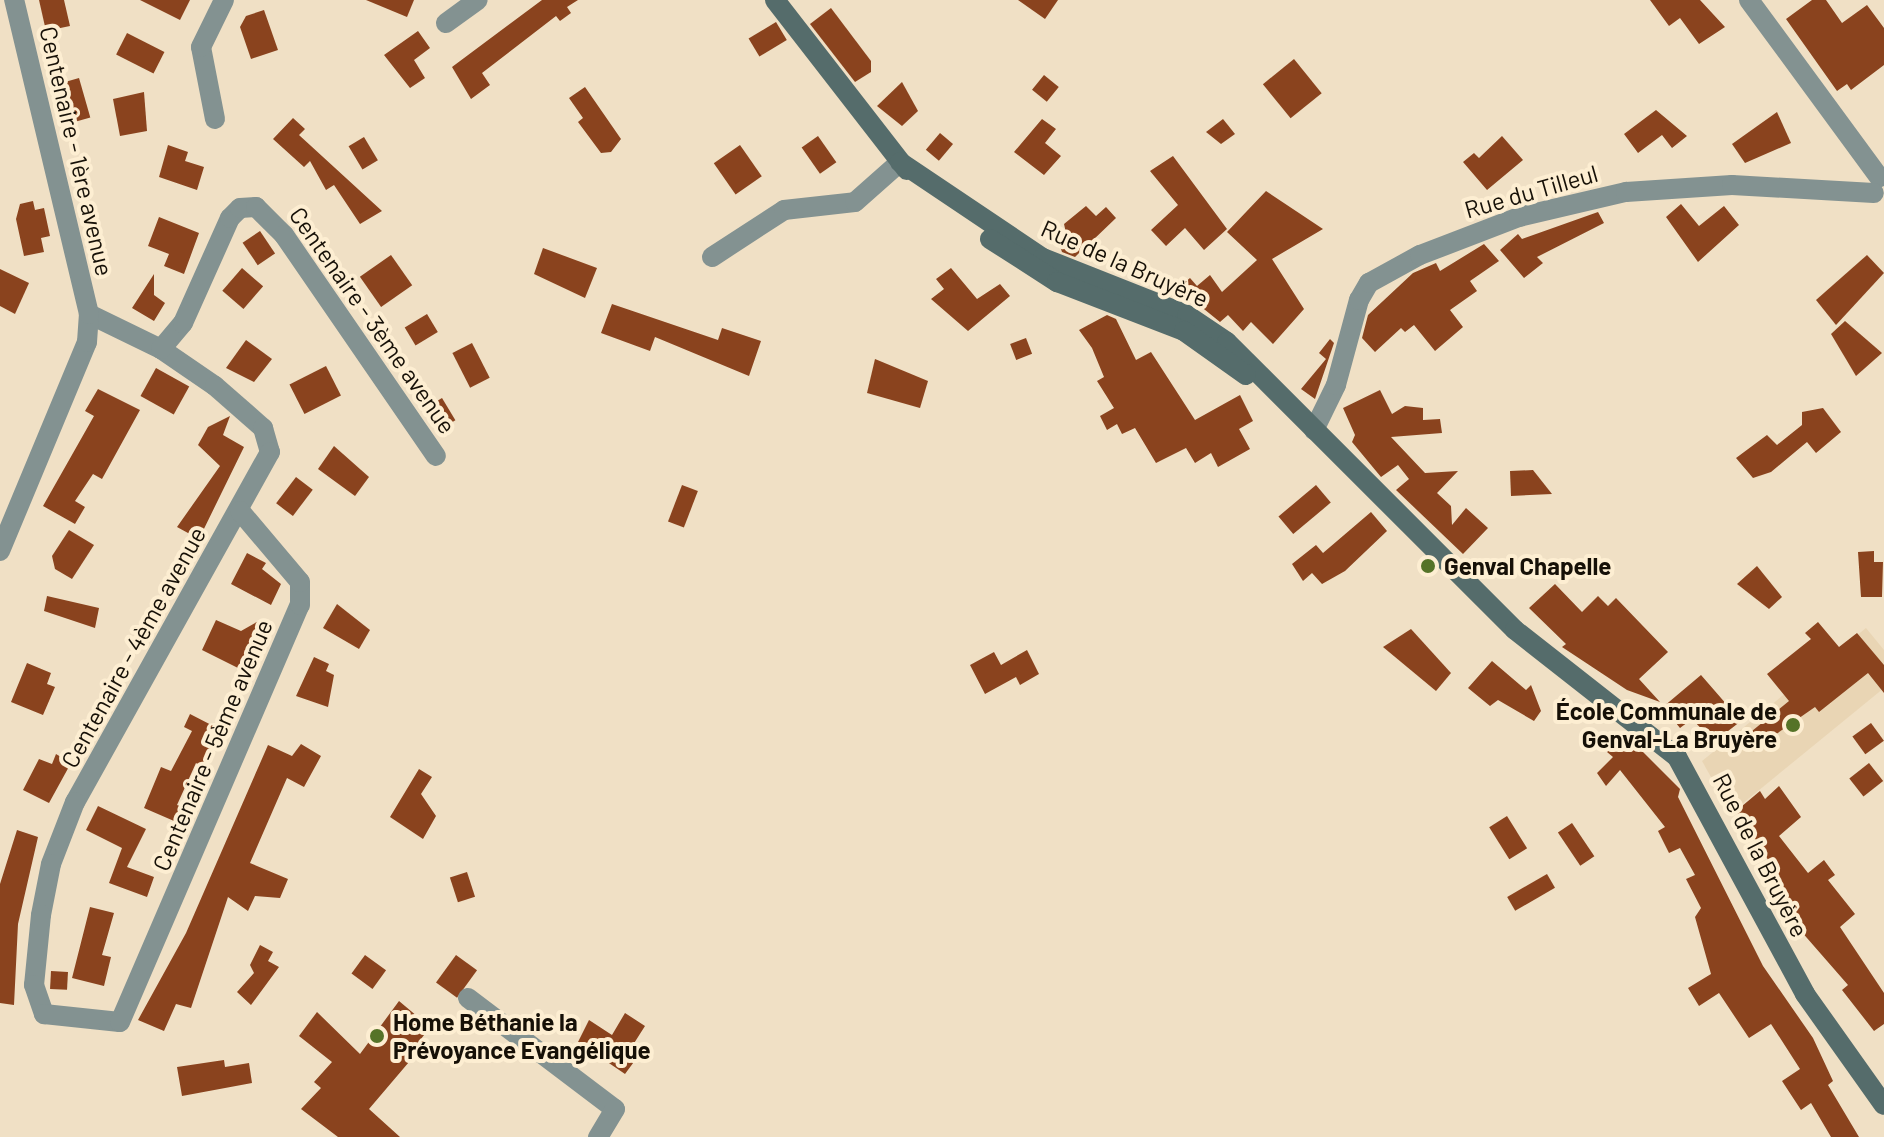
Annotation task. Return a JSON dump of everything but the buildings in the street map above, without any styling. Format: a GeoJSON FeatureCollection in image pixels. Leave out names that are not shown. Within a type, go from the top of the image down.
{"type":"FeatureCollection","features":[{"type":"Feature","properties":{"kind":"main road","name":"Rue de la Bruyère"},"geometry":{"type":"LineString","coordinates":[[775,0],[900,162],[1014,257],[1057,282],[1184,331],[1314,430],[1515,630],[1677,757],[1805,994],[1884,1105]]}},
{"type":"Feature","properties":{"kind":"street","name":"Centenaire - 1ère avenue"},"geometry":{"type":"LineString","coordinates":[[14,0],[89,314]]}},
{"type":"Feature","properties":{"kind":"street"},"geometry":{"type":"LineString","coordinates":[[215,119],[201,47],[224,0]]}},
{"type":"Feature","properties":{"kind":"street"},"geometry":{"type":"LineString","coordinates":[[446,23],[478,0]]}},
{"type":"Feature","properties":{"kind":"street"},"geometry":{"type":"LineString","coordinates":[[1749,0],[1880,188]]}},
{"type":"Feature","properties":{"kind":"street"},"geometry":{"type":"LineString","coordinates":[[712,257],[784,210],[855,202],[900,162]]}},
{"type":"Feature","properties":{"kind":"street","name":"Rue du Tilleul"},"geometry":{"type":"LineString","coordinates":[[1314,430],[1336,385],[1359,300],[1369,283],[1420,255],[1519,217],[1626,192],[1732,185],[1880,188]]}},
{"type":"Feature","properties":{"kind":"street","name":"Centenaire - 3ème avenue"},"geometry":{"type":"LineString","coordinates":[[161,349],[183,323],[230,218],[240,208],[256,207],[284,235],[436,456]]}},
{"type":"Feature","properties":{"kind":"street","name":"Centenaire - 4ème avenue"},"geometry":{"type":"LineString","coordinates":[[89,314],[161,349],[245,410],[270,441],[268,459],[240,511],[75,802],[51,864],[41,915],[36,1003],[56,1018],[120,1022],[126,1012]]}},
{"type":"Feature","properties":{"kind":"street"},"geometry":{"type":"LineString","coordinates":[[0,551],[87,342],[89,314]]}},
{"type":"Feature","properties":{"kind":"street","name":"Centenaire - 5ème avenue"},"geometry":{"type":"LineString","coordinates":[[126,1012],[300,605],[300,582],[240,511]]}},
{"type":"Feature","properties":{"kind":"street"},"geometry":{"type":"LineString","coordinates":[[468,998],[615,1109],[598,1137]]}},
{"type":"Feature","properties":{"kind":"shaded area","name":"École Communale de Genval-La Bruyère"},"geometry":{"type":"Polygon","coordinates":[[[1866,628],[1884,650],[1884,688],[1731,813],[1702,761],[1866,628]]]}},
{"type":"Feature","properties":{"kind":"place","name":"Genval Chapelle"},"geometry":{"type":"Point","coordinates":[1428,566]}},
{"type":"Feature","properties":{"kind":"place","name":"École Communale de Genval-La Bruyère"},"geometry":{"type":"Point","coordinates":[1793,725]}},
{"type":"Feature","properties":{"kind":"place","name":"Home Béthanie la Prévoyance Evangélique"},"geometry":{"type":"Point","coordinates":[377,1036]}}]}
